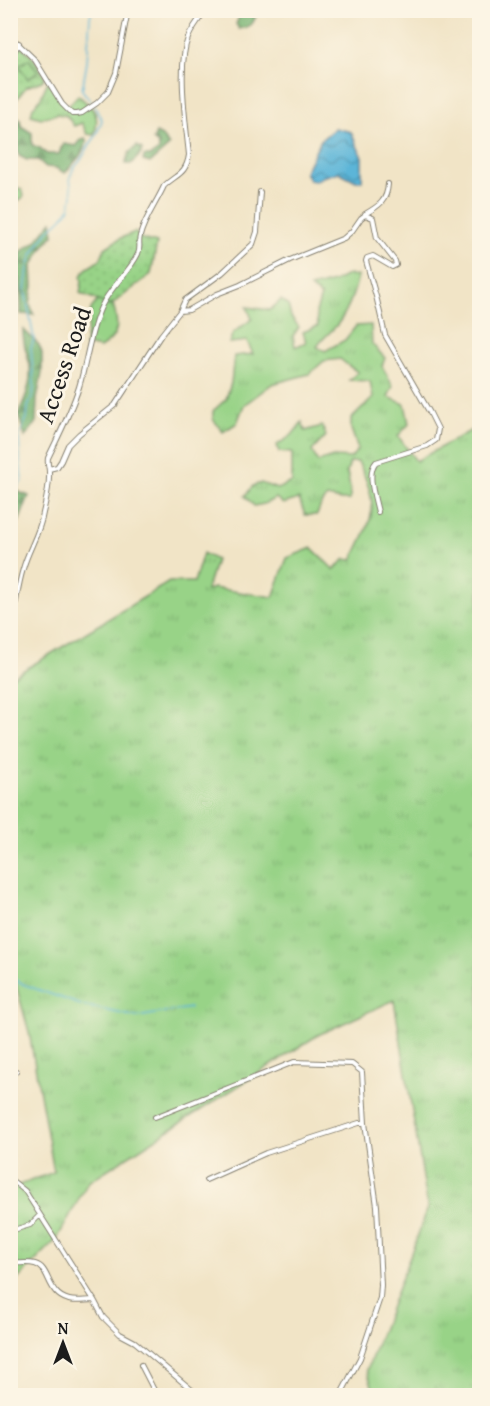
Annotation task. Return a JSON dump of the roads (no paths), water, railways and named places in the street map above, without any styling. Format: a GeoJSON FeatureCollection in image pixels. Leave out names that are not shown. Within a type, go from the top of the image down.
{"type":"FeatureCollection","features":[{"type":"Feature","properties":{"kind":"street"},"geometry":{"type":"LineString","coordinates":[[10,20],[15,13],[11,10]]}},
{"type":"Feature","properties":{"kind":"street"},"geometry":{"type":"LineString","coordinates":[[10,36],[35,60],[68,111],[72,114],[82,113],[108,92],[116,73],[128,10]]}},
{"type":"Feature","properties":{"kind":"street","name":"Access Road"},"geometry":{"type":"LineString","coordinates":[[206,10],[189,34],[185,48],[183,80],[188,162],[182,173],[164,186],[139,238],[139,252],[101,306],[79,386],[65,424],[48,458],[49,470],[57,466],[68,445],[79,434],[115,405],[161,335],[180,311],[189,310],[217,294],[290,260],[344,238],[361,218],[383,201],[387,192],[387,184]]}},
{"type":"Feature","properties":{"kind":"street"},"geometry":{"type":"LineString","coordinates":[[10,59],[19,43]]}},
{"type":"Feature","properties":{"kind":"street"},"geometry":{"type":"LineString","coordinates":[[10,93],[14,105],[12,136],[14,157],[10,183]]}},
{"type":"Feature","properties":{"kind":"street"},"geometry":{"type":"LineString","coordinates":[[180,311],[185,300],[222,273],[253,244],[257,232],[260,192]]}},
{"type":"Feature","properties":{"kind":"street"},"geometry":{"type":"LineString","coordinates":[[365,215],[373,218],[377,238],[396,265],[392,267],[373,256],[366,261],[385,335],[438,429],[436,440],[428,446],[376,462],[372,467],[371,474],[378,512]]}},
{"type":"Feature","properties":{"kind":"street"},"geometry":{"type":"LineString","coordinates":[[10,628],[22,572],[43,515],[49,470]]}},
{"type":"Feature","properties":{"kind":"street"},"geometry":{"type":"LineString","coordinates":[[155,1117],[294,1062],[352,1064],[362,1072],[365,1123],[377,1206],[381,1285],[380,1298],[360,1358],[340,1395]]}},
{"type":"Feature","properties":{"kind":"street"},"geometry":{"type":"LineString","coordinates":[[10,1073],[16,1071]]}},
{"type":"Feature","properties":{"kind":"street"},"geometry":{"type":"LineString","coordinates":[[206,1180],[266,1153],[365,1123]]}},
{"type":"Feature","properties":{"kind":"street"},"geometry":{"type":"LineString","coordinates":[[10,1179],[25,1191],[103,1317],[120,1334],[135,1342],[199,1395]]}},
{"type":"Feature","properties":{"kind":"street"},"geometry":{"type":"LineString","coordinates":[[10,1231],[30,1225],[40,1215]]}},
{"type":"Feature","properties":{"kind":"street"},"geometry":{"type":"LineString","coordinates":[[10,1263],[34,1263],[42,1267],[52,1289],[70,1301],[94,1300]]}},
{"type":"Feature","properties":{"kind":"street"},"geometry":{"type":"LineString","coordinates":[[141,1365],[157,1395]]}},
{"type":"Feature","properties":{"kind":"water"},"geometry":{"type":"Polygon","coordinates":[[[335,128],[351,132],[362,157],[362,181],[356,181],[339,172],[316,181],[309,180],[305,172],[321,140],[335,128]]]}},
{"type":"Feature","properties":{"kind":"waterway"},"geometry":{"type":"LineString","coordinates":[[10,519],[15,505],[15,490],[22,481],[19,436],[27,418],[34,385],[31,348],[34,339],[25,291],[28,267],[32,255],[47,232],[70,208],[72,195],[70,177],[96,136],[102,120],[82,90],[92,10]]}},
{"type":"Feature","properties":{"kind":"waterway"},"geometry":{"type":"LineString","coordinates":[[10,977],[25,985],[81,1005],[137,1017],[190,1008]]}}]}
